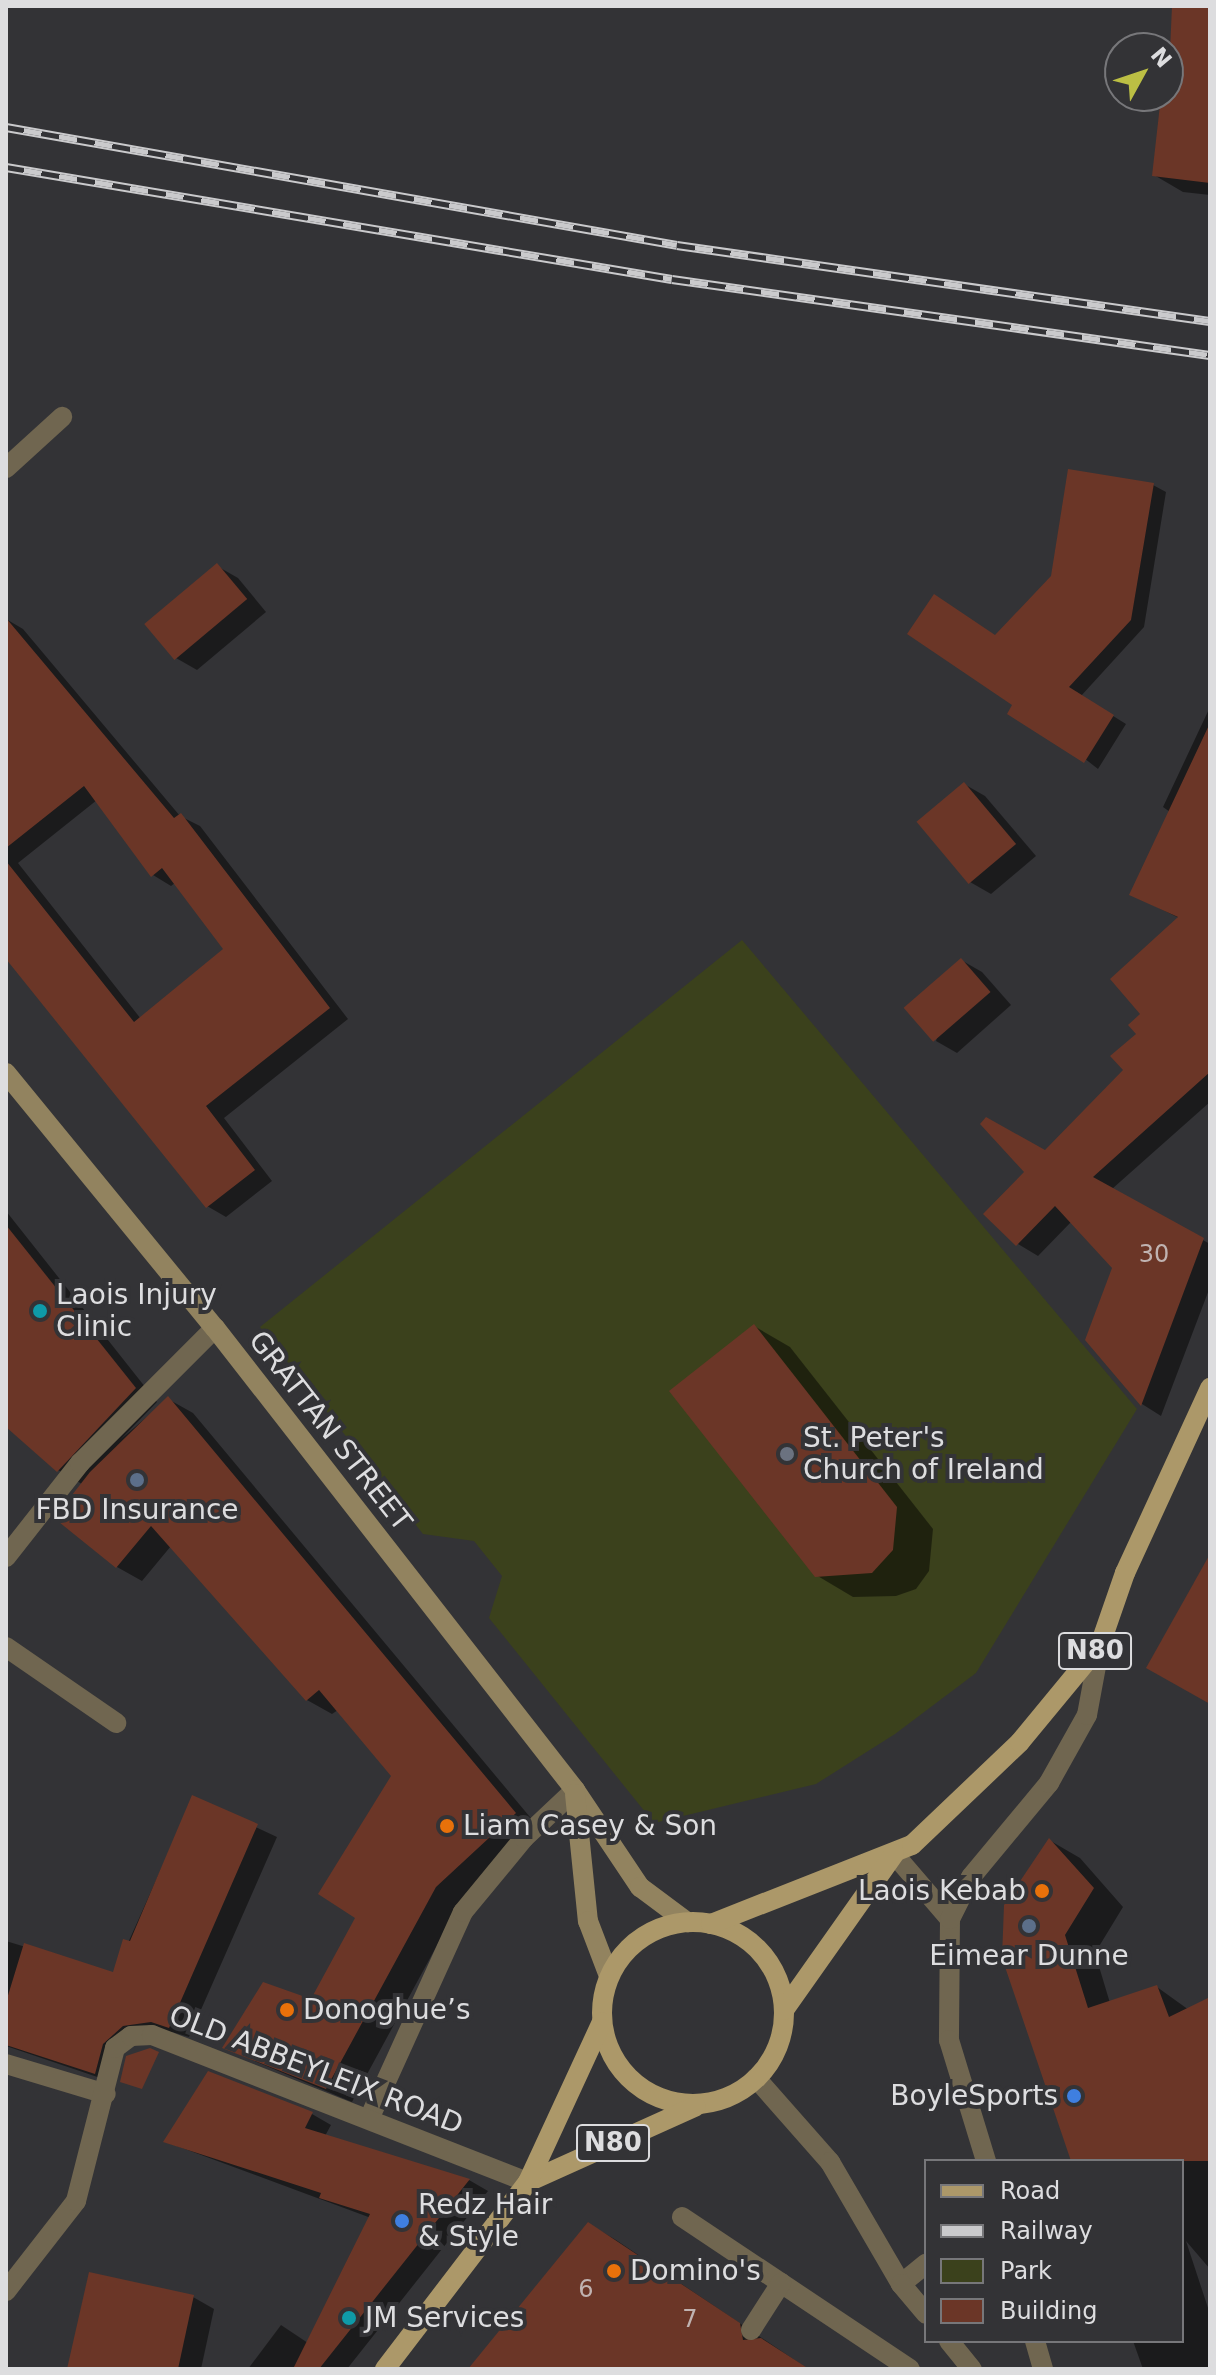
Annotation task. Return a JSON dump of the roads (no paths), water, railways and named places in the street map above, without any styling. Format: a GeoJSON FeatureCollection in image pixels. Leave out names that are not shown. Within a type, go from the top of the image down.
{"type":"FeatureCollection","features":[{"type":"Feature","properties":{"kind":"main road","name":"GRATTAN STREET"},"geometry":{"type":"LineString","coordinates":[[6,1073],[215,1328],[575,1790],[640,1887],[687,1922]]}},
{"type":"Feature","properties":{"kind":"main road","name":"N80"},"geometry":{"type":"LineString","coordinates":[[711,1924],[912,1845],[1020,1742],[1100,1645],[1125,1573],[1210,1388]]}},
{"type":"Feature","properties":{"kind":"main road"},"geometry":{"type":"LineString","coordinates":[[575,1790],[588,1921],[609,1976]]}},
{"type":"Feature","properties":{"kind":"main road","name":"N80"},"geometry":{"type":"LineString","coordinates":[[528,2182],[699,2105],[730,2096],[756,2078],[775,2052],[784,2010],[894,1854]]}},
{"type":"Feature","properties":{"kind":"main road","name":"N80"},"geometry":{"type":"LineString","coordinates":[[385,2369],[528,2182],[602,2022],[609,1976],[636,1941],[687,1922],[711,1924],[740,1935],[759,1951],[773,1971],[784,2010]]}},
{"type":"Feature","properties":{"kind":"main road","name":"N80"},"geometry":{"type":"LineString","coordinates":[[602,2022],[622,2071],[643,2089],[671,2102],[699,2105]]}},
{"type":"Feature","properties":{"kind":"street"},"geometry":{"type":"LineString","coordinates":[[6,468],[62,417]]}},
{"type":"Feature","properties":{"kind":"street"},"geometry":{"type":"LineString","coordinates":[[6,1557],[80,1463],[215,1328]]}},
{"type":"Feature","properties":{"kind":"street"},"geometry":{"type":"LineString","coordinates":[[985,2159],[949,2040],[950,1919],[971,1877],[1049,1783],[1087,1715],[1100,1645]]}},
{"type":"Feature","properties":{"kind":"street"},"geometry":{"type":"LineString","coordinates":[[6,1647],[116,1723]]}},
{"type":"Feature","properties":{"kind":"street"},"geometry":{"type":"LineString","coordinates":[[369,2119],[463,1912],[524,1838],[575,1790]]}},
{"type":"Feature","properties":{"kind":"street"},"geometry":{"type":"LineString","coordinates":[[894,1854],[950,1919]]}},
{"type":"Feature","properties":{"kind":"street","name":"OLD ABBEYLEIX ROAD"},"geometry":{"type":"LineString","coordinates":[[6,2291],[76,2201],[106,2094],[115,2048],[131,2036],[152,2035],[528,2182]]}},
{"type":"Feature","properties":{"kind":"street"},"geometry":{"type":"LineString","coordinates":[[6,2064],[106,2094]]}},
{"type":"Feature","properties":{"kind":"street"},"geometry":{"type":"LineString","coordinates":[[756,2078],[830,2162],[901,2284],[924,2312]]}},
{"type":"Feature","properties":{"kind":"street"},"geometry":{"type":"LineString","coordinates":[[682,2217],[910,2369]]}},
{"type":"Feature","properties":{"kind":"street"},"geometry":{"type":"LineString","coordinates":[[901,2284],[924,2266]]}},
{"type":"Feature","properties":{"kind":"street"},"geometry":{"type":"LineString","coordinates":[[751,2330],[781,2283]]}},
{"type":"Feature","properties":{"kind":"street"},"geometry":{"type":"LineString","coordinates":[[951,2343],[972,2369]]}},
{"type":"Feature","properties":{"kind":"street"},"geometry":{"type":"LineString","coordinates":[[1036,2343],[1043,2369]]}},
{"type":"Feature","properties":{"kind":"railway"},"geometry":{"type":"LineString","coordinates":[[6,127],[677,245],[1210,321]]}},
{"type":"Feature","properties":{"kind":"railway"},"geometry":{"type":"LineString","coordinates":[[6,167],[672,279],[1210,355]]}},
{"type":"Feature","properties":{"kind":"place","name":"Laois Injury Clinic"},"geometry":{"type":"Point","coordinates":[40,1311]}},
{"type":"Feature","properties":{"kind":"place","name":"St. Peter's Church of Ireland"},"geometry":{"type":"Point","coordinates":[787,1454]}},
{"type":"Feature","properties":{"kind":"place","name":"FBD Insurance"},"geometry":{"type":"Point","coordinates":[137,1480]}},
{"type":"Feature","properties":{"kind":"place","name":"Liam Casey & Son"},"geometry":{"type":"Point","coordinates":[447,1826]}},
{"type":"Feature","properties":{"kind":"place","name":"Laois Kebab"},"geometry":{"type":"Point","coordinates":[1042,1891]}},
{"type":"Feature","properties":{"kind":"place","name":"Eimear Dunne"},"geometry":{"type":"Point","coordinates":[1029,1926]}},
{"type":"Feature","properties":{"kind":"place","name":"Donoghue’s"},"geometry":{"type":"Point","coordinates":[287,2010]}},
{"type":"Feature","properties":{"kind":"place","name":"BoyleSports"},"geometry":{"type":"Point","coordinates":[1074,2096]}},
{"type":"Feature","properties":{"kind":"place","name":"Redz Hair & Style"},"geometry":{"type":"Point","coordinates":[402,2221]}},
{"type":"Feature","properties":{"kind":"place","name":"Domino's"},"geometry":{"type":"Point","coordinates":[614,2271]}},
{"type":"Feature","properties":{"kind":"place","name":"JM Services"},"geometry":{"type":"Point","coordinates":[349,2318]}}]}
